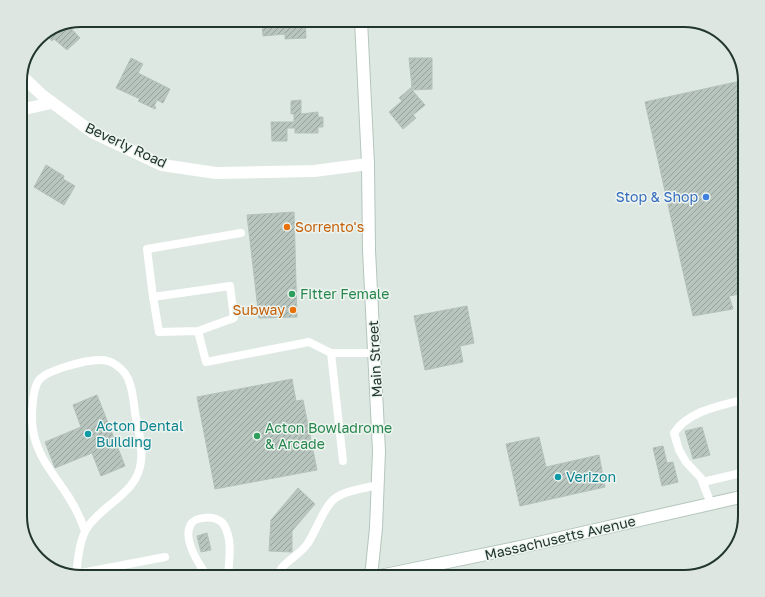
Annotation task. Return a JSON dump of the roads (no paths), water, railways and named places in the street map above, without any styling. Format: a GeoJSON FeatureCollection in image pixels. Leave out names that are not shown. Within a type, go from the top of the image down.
{"type":"FeatureCollection","features":[{"type":"Feature","properties":{"kind":"main road","name":"Main Street"},"geometry":{"type":"LineString","coordinates":[[361,27],[368,164],[369,250],[379,451],[375,541],[372,570]]}},
{"type":"Feature","properties":{"kind":"main road","name":"Beverly Road"},"geometry":{"type":"LineString","coordinates":[[27,81],[52,103],[92,132],[162,165],[216,173],[314,171],[368,164]]}},
{"type":"Feature","properties":{"kind":"main road"},"geometry":{"type":"LineString","coordinates":[[27,108],[52,103]]}},
{"type":"Feature","properties":{"kind":"main road","name":"Massachusetts Avenue"},"geometry":{"type":"LineString","coordinates":[[432,570],[525,546],[738,498]]}},
{"type":"Feature","properties":{"kind":"lane"},"geometry":{"type":"LineString","coordinates":[[153,297],[230,286],[234,318],[198,331],[159,332],[153,297],[147,249],[241,233]]}},
{"type":"Feature","properties":{"kind":"lane"},"geometry":{"type":"LineString","coordinates":[[198,331],[206,362],[309,342],[330,353],[374,353]]}},
{"type":"Feature","properties":{"kind":"lane"},"geometry":{"type":"LineString","coordinates":[[330,353],[344,461]]}},
{"type":"Feature","properties":{"kind":"lane"},"geometry":{"type":"LineString","coordinates":[[77,570],[85,531],[92,522],[123,494],[134,481],[139,472],[141,461],[141,447],[130,383],[120,368],[105,360],[92,360],[56,369],[42,376],[35,389],[32,414],[34,436],[40,453],[48,468],[72,502],[80,516],[85,531]]}},
{"type":"Feature","properties":{"kind":"lane"},"geometry":{"type":"LineString","coordinates":[[711,504],[701,478],[686,462],[679,450],[674,433],[679,426],[694,415],[738,401]]}},
{"type":"Feature","properties":{"kind":"lane"},"geometry":{"type":"LineString","coordinates":[[703,482],[738,474]]}},
{"type":"Feature","properties":{"kind":"lane"},"geometry":{"type":"LineString","coordinates":[[281,570],[308,542],[333,500],[345,493],[378,485]]}},
{"type":"Feature","properties":{"kind":"lane"},"geometry":{"type":"LineString","coordinates":[[204,570],[193,553],[189,533],[190,526],[192,524],[200,519],[207,518],[219,520],[224,525],[230,546],[228,570]]}},
{"type":"Feature","properties":{"kind":"lane"},"geometry":{"type":"LineString","coordinates":[[97,570],[165,557]]}},
{"type":"Feature","properties":{"kind":"place","name":"Stop & Shop"},"geometry":{"type":"Point","coordinates":[706,197]}},
{"type":"Feature","properties":{"kind":"place","name":"Sorrento's"},"geometry":{"type":"Point","coordinates":[287,227]}},
{"type":"Feature","properties":{"kind":"place","name":"Fitter Female"},"geometry":{"type":"Point","coordinates":[292,294]}},
{"type":"Feature","properties":{"kind":"place","name":"Subway"},"geometry":{"type":"Point","coordinates":[293,310]}},
{"type":"Feature","properties":{"kind":"place","name":"Acton Dental Building"},"geometry":{"type":"Point","coordinates":[88,434]}},
{"type":"Feature","properties":{"kind":"place","name":"Acton Bowladrome & Arcade"},"geometry":{"type":"Point","coordinates":[257,436]}},
{"type":"Feature","properties":{"kind":"place","name":"Verizon"},"geometry":{"type":"Point","coordinates":[558,477]}}]}
